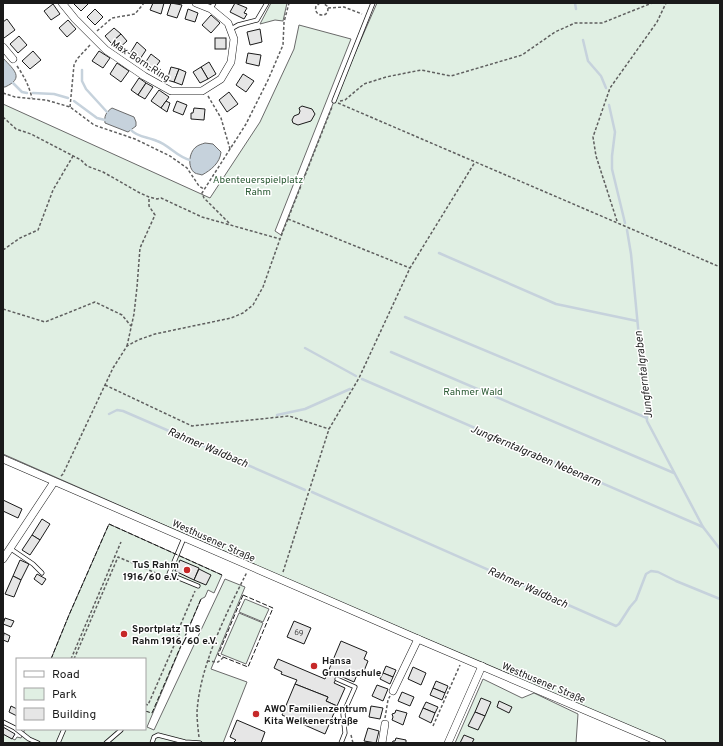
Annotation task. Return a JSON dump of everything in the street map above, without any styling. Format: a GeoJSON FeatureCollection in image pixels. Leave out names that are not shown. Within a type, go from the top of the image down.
{"type":"FeatureCollection","features":[{"type":"Feature","properties":{"kind":"street","name":"Max-Born-Ring"},"geometry":{"type":"LineString","coordinates":[[62,3],[75,19],[106,50],[144,76],[172,91],[204,90]]}},
{"type":"Feature","properties":{"kind":"street"},"geometry":{"type":"LineString","coordinates":[[196,3],[213,6],[228,22],[234,39],[231,62],[221,78],[204,90]]}},
{"type":"Feature","properties":{"kind":"street"},"geometry":{"type":"LineString","coordinates":[[3,47],[13,59]]}},
{"type":"Feature","properties":{"kind":"street","name":"Westhusener Straße"},"geometry":{"type":"LineString","coordinates":[[3,459],[249,567],[662,743]]}},
{"type":"Feature","properties":{"kind":"street"},"geometry":{"type":"LineString","coordinates":[[3,559],[54,482]]}},
{"type":"Feature","properties":{"kind":"street"},"geometry":{"type":"LineString","coordinates":[[393,691],[418,639]]}},
{"type":"Feature","properties":{"kind":"street"},"geometry":{"type":"LineString","coordinates":[[448,743],[482,666]]}},
{"type":"Feature","properties":{"kind":"street"},"geometry":{"type":"LineString","coordinates":[[382,743],[385,724]]}},
{"type":"Feature","properties":{"kind":"lane"},"geometry":{"type":"LineString","coordinates":[[231,29],[238,25],[257,20],[267,3]]}},
{"type":"Feature","properties":{"kind":"lane"},"geometry":{"type":"LineString","coordinates":[[334,101],[373,3]]}},
{"type":"Feature","properties":{"kind":"lane"},"geometry":{"type":"LineString","coordinates":[[184,538],[169,574],[198,586]]}},
{"type":"Feature","properties":{"kind":"lane"},"geometry":{"type":"LineString","coordinates":[[11,549],[34,564],[42,573]]}},
{"type":"Feature","properties":{"kind":"lane"},"geometry":{"type":"LineString","coordinates":[[337,679],[355,687],[343,714],[345,732],[340,743]]}},
{"type":"Feature","properties":{"kind":"lane"},"geometry":{"type":"LineString","coordinates":[[3,722],[16,729]]}},
{"type":"Feature","properties":{"kind":"lane"},"geometry":{"type":"LineString","coordinates":[[18,730],[29,739],[38,743]]}},
{"type":"Feature","properties":{"kind":"lane"},"geometry":{"type":"LineString","coordinates":[[58,743],[64,730]]}},
{"type":"Feature","properties":{"kind":"lane"},"geometry":{"type":"LineString","coordinates":[[106,743],[121,730]]}},
{"type":"Feature","properties":{"kind":"lane"},"geometry":{"type":"LineString","coordinates":[[152,743],[154,737],[158,736],[184,742],[200,743]]}},
{"type":"Feature","properties":{"kind":"path"},"geometry":{"type":"LineString","coordinates":[[70,107],[74,65],[77,59],[94,37],[112,18],[135,14],[144,3]]}},
{"type":"Feature","properties":{"kind":"path"},"geometry":{"type":"LineString","coordinates":[[229,224],[204,198],[202,193],[246,124],[268,80],[283,45],[284,22],[289,3]]}},
{"type":"Feature","properties":{"kind":"path"},"geometry":{"type":"LineString","coordinates":[[320,3],[315,8],[318,14],[326,14],[328,8]]}},
{"type":"Feature","properties":{"kind":"path"},"geometry":{"type":"LineString","coordinates":[[323,3],[326,4],[328,8]]}},
{"type":"Feature","properties":{"kind":"path"},"geometry":{"type":"LineString","coordinates":[[344,7],[346,3]]}},
{"type":"Feature","properties":{"kind":"path"},"geometry":{"type":"LineString","coordinates":[[334,101],[346,100],[364,84],[386,77],[421,70],[451,76],[522,55],[556,32],[575,23],[602,23],[652,3]]}},
{"type":"Feature","properties":{"kind":"path"},"geometry":{"type":"LineString","coordinates":[[618,222],[596,156],[593,137],[610,88],[658,22],[666,3]]}},
{"type":"Feature","properties":{"kind":"path"},"geometry":{"type":"LineString","coordinates":[[328,8],[344,7],[368,16]]}},
{"type":"Feature","properties":{"kind":"path"},"geometry":{"type":"LineString","coordinates":[[13,59],[29,86],[32,98]]}},
{"type":"Feature","properties":{"kind":"path"},"geometry":{"type":"LineString","coordinates":[[204,90],[221,118],[230,149]]}},
{"type":"Feature","properties":{"kind":"path"},"geometry":{"type":"LineString","coordinates":[[3,93],[15,97],[46,100],[70,107],[94,125],[129,137],[170,156],[187,168],[199,186],[204,189]]}},
{"type":"Feature","properties":{"kind":"path"},"geometry":{"type":"LineString","coordinates":[[334,101],[720,267]]}},
{"type":"Feature","properties":{"kind":"path"},"geometry":{"type":"LineString","coordinates":[[127,346],[155,334],[231,318],[242,313],[253,305],[263,287],[280,239],[334,101]]}},
{"type":"Feature","properties":{"kind":"path"},"geometry":{"type":"LineString","coordinates":[[3,118],[16,129],[31,134],[81,160],[87,166],[103,172],[149,197],[157,199],[161,198],[202,217],[280,239]]}},
{"type":"Feature","properties":{"kind":"path"},"geometry":{"type":"LineString","coordinates":[[3,250],[20,238],[38,230],[47,202],[73,156]]}},
{"type":"Feature","properties":{"kind":"path"},"geometry":{"type":"LineString","coordinates":[[281,580],[329,429],[359,378],[410,268],[475,162]]}},
{"type":"Feature","properties":{"kind":"path"},"geometry":{"type":"LineString","coordinates":[[54,482],[64,474],[113,368],[127,346],[137,287],[140,248],[155,215],[149,206],[149,197]]}},
{"type":"Feature","properties":{"kind":"path"},"geometry":{"type":"LineString","coordinates":[[288,219],[410,268]]}},
{"type":"Feature","properties":{"kind":"path"},"geometry":{"type":"LineString","coordinates":[[3,309],[45,322],[95,302],[122,315],[131,327]]}},
{"type":"Feature","properties":{"kind":"path"},"geometry":{"type":"LineString","coordinates":[[105,385],[192,426],[289,416],[329,429]]}},
{"type":"Feature","properties":{"kind":"path"},"geometry":{"type":"LineString","coordinates":[[71,658],[120,542]]}},
{"type":"Feature","properties":{"kind":"path"},"geometry":{"type":"LineString","coordinates":[[115,556],[167,578],[169,574]]}},
{"type":"Feature","properties":{"kind":"path"},"geometry":{"type":"LineString","coordinates":[[74,658],[118,557]]}},
{"type":"Feature","properties":{"kind":"path"},"geometry":{"type":"LineString","coordinates":[[200,743],[197,712],[207,661],[232,601],[249,567]]}},
{"type":"Feature","properties":{"kind":"path"},"geometry":{"type":"LineString","coordinates":[[146,704],[148,705],[198,586]]}},
{"type":"Feature","properties":{"kind":"path"},"geometry":{"type":"LineString","coordinates":[[207,661],[218,662],[224,657]]}},
{"type":"Feature","properties":{"kind":"path"},"geometry":{"type":"LineString","coordinates":[[433,726],[463,658]]}},
{"type":"Feature","properties":{"kind":"path"},"geometry":{"type":"LineString","coordinates":[[385,724],[384,720],[388,700],[393,691]]}},
{"type":"Feature","properties":{"kind":"green space"},"geometry":{"type":"Polygon","coordinates":[[[271,3],[287,3],[283,21],[275,20],[260,24],[271,3]]]}},
{"type":"Feature","properties":{"kind":"green space","name":"Rahmer Wald"},"geometry":{"type":"Polygon","coordinates":[[[377,3],[720,3],[720,743],[668,743],[282,577],[3,454],[3,104],[210,198],[260,122],[294,49],[299,25],[351,39],[275,231],[281,235],[334,101],[377,3]]]}},
{"type":"Feature","properties":{"kind":"green space","name":"Sportplatz TuS Rahm 1916/60 e.V."},"geometry":{"type":"Polygon","coordinates":[[[109,524],[222,575],[214,593],[208,590],[205,597],[201,599],[147,727],[154,730],[225,579],[245,587],[211,669],[247,682],[223,743],[3,743],[3,734],[15,740],[17,737],[21,738],[25,730],[146,730],[146,658],[51,658],[109,524]]]}},
{"type":"Feature","properties":{"kind":"green space"},"geometry":{"type":"Polygon","coordinates":[[[245,599],[269,609],[263,622],[239,612],[245,599]]]}},
{"type":"Feature","properties":{"kind":"green space"},"geometry":{"type":"Polygon","coordinates":[[[239,613],[263,623],[246,664],[221,654],[239,613]]]}},
{"type":"Feature","properties":{"kind":"green space"},"geometry":{"type":"Polygon","coordinates":[[[483,679],[522,698],[534,693],[578,714],[576,743],[455,743],[483,679]]]}},
{"type":"Feature","properties":{"kind":"shaded area"},"geometry":{"type":"Polygon","coordinates":[[[3,58],[16,74],[15,80],[5,87],[3,87],[3,58]]]}},
{"type":"Feature","properties":{"kind":"shaded area"},"geometry":{"type":"Polygon","coordinates":[[[112,108],[134,117],[136,126],[128,132],[105,123],[106,114],[112,108]]]}},
{"type":"Feature","properties":{"kind":"shaded area"},"geometry":{"type":"Polygon","coordinates":[[[205,143],[213,144],[221,152],[219,160],[209,171],[202,175],[192,171],[190,156],[194,149],[205,143]]]}},
{"type":"Feature","properties":{"kind":"building"},"geometry":{"type":"Polygon","coordinates":[[[73,3],[89,3],[81,11],[73,3]]]}},
{"type":"Feature","properties":{"kind":"building"},"geometry":{"type":"Polygon","coordinates":[[[153,3],[164,3],[161,14],[150,10],[153,3]]]}},
{"type":"Feature","properties":{"kind":"building"},"geometry":{"type":"Polygon","coordinates":[[[171,3],[182,5],[177,18],[167,15],[171,3]]]}},
{"type":"Feature","properties":{"kind":"building"},"geometry":{"type":"Polygon","coordinates":[[[235,3],[247,8],[244,13],[247,14],[244,19],[230,12],[235,3]]]}},
{"type":"Feature","properties":{"kind":"building"},"geometry":{"type":"Polygon","coordinates":[[[53,4],[60,14],[51,20],[44,11],[53,4]]]}},
{"type":"Feature","properties":{"kind":"building"},"geometry":{"type":"Polygon","coordinates":[[[95,9],[103,17],[95,25],[87,17],[95,9]]]}},
{"type":"Feature","properties":{"kind":"building"},"geometry":{"type":"Polygon","coordinates":[[[188,9],[198,13],[195,22],[185,19],[188,9]]]}},
{"type":"Feature","properties":{"kind":"building"},"geometry":{"type":"Polygon","coordinates":[[[211,15],[220,23],[211,33],[202,25],[211,15]]]}},
{"type":"Feature","properties":{"kind":"building"},"geometry":{"type":"Polygon","coordinates":[[[7,19],[15,30],[4,38],[3,22],[7,19]]]}},
{"type":"Feature","properties":{"kind":"building"},"geometry":{"type":"Polygon","coordinates":[[[68,20],[76,29],[67,37],[59,28],[68,20]]]}},
{"type":"Feature","properties":{"kind":"building"},"geometry":{"type":"Polygon","coordinates":[[[114,28],[121,34],[111,43],[105,36],[114,28]]]}},
{"type":"Feature","properties":{"kind":"building"},"geometry":{"type":"Polygon","coordinates":[[[260,29],[262,42],[250,45],[247,32],[260,29]]]}},
{"type":"Feature","properties":{"kind":"building"},"geometry":{"type":"Polygon","coordinates":[[[121,34],[127,41],[118,49],[111,43],[121,34]]]}},
{"type":"Feature","properties":{"kind":"building"},"geometry":{"type":"Polygon","coordinates":[[[19,36],[27,45],[18,53],[10,44],[19,36]]]}},
{"type":"Feature","properties":{"kind":"building"},"geometry":{"type":"Polygon","coordinates":[[[215,38],[226,38],[226,49],[215,49],[215,38]]]}},
{"type":"Feature","properties":{"kind":"building"},"geometry":{"type":"Polygon","coordinates":[[[137,42],[146,50],[138,62],[129,55],[137,42]]]}},
{"type":"Feature","properties":{"kind":"building"},"geometry":{"type":"Polygon","coordinates":[[[33,51],[41,60],[30,69],[22,61],[33,51]]]}},
{"type":"Feature","properties":{"kind":"building"},"geometry":{"type":"Polygon","coordinates":[[[99,51],[110,58],[103,68],[92,61],[99,51]]]}},
{"type":"Feature","properties":{"kind":"building"},"geometry":{"type":"Polygon","coordinates":[[[248,53],[261,55],[259,66],[246,63],[248,53]]]}},
{"type":"Feature","properties":{"kind":"building"},"geometry":{"type":"Polygon","coordinates":[[[151,54],[160,61],[152,72],[143,66],[151,54]]]}},
{"type":"Feature","properties":{"kind":"building"},"geometry":{"type":"Polygon","coordinates":[[[209,62],[216,74],[208,79],[201,67],[209,62]]]}},
{"type":"Feature","properties":{"kind":"building"},"geometry":{"type":"Polygon","coordinates":[[[117,63],[129,71],[121,82],[110,74],[117,63]]]}},
{"type":"Feature","properties":{"kind":"building"},"geometry":{"type":"Polygon","coordinates":[[[171,67],[179,69],[174,82],[167,80],[171,67]]]}},
{"type":"Feature","properties":{"kind":"building"},"geometry":{"type":"Polygon","coordinates":[[[201,67],[208,79],[200,83],[193,72],[201,67]]]}},
{"type":"Feature","properties":{"kind":"building"},"geometry":{"type":"Polygon","coordinates":[[[179,69],[186,72],[182,85],[174,82],[179,69]]]}},
{"type":"Feature","properties":{"kind":"building"},"geometry":{"type":"Polygon","coordinates":[[[243,74],[254,81],[246,92],[236,85],[243,74]]]}},
{"type":"Feature","properties":{"kind":"building"},"geometry":{"type":"Polygon","coordinates":[[[139,78],[146,83],[138,95],[131,90],[139,78]]]}},
{"type":"Feature","properties":{"kind":"building"},"geometry":{"type":"Polygon","coordinates":[[[146,83],[153,87],[145,99],[138,95],[146,83]]]}},
{"type":"Feature","properties":{"kind":"building"},"geometry":{"type":"Polygon","coordinates":[[[159,90],[169,97],[161,108],[151,101],[159,90]]]}},
{"type":"Feature","properties":{"kind":"building"},"geometry":{"type":"Polygon","coordinates":[[[229,92],[238,104],[227,112],[219,100],[229,92]]]}},
{"type":"Feature","properties":{"kind":"building"},"geometry":{"type":"Polygon","coordinates":[[[166,101],[170,103],[167,112],[161,108],[166,101]]]}},
{"type":"Feature","properties":{"kind":"building"},"geometry":{"type":"Polygon","coordinates":[[[177,101],[187,105],[183,115],[173,111],[177,101]]]}},
{"type":"Feature","properties":{"kind":"building"},"geometry":{"type":"Polygon","coordinates":[[[302,106],[312,109],[315,114],[311,121],[298,125],[293,123],[292,120],[294,116],[299,114],[299,108],[302,106]]]}},
{"type":"Feature","properties":{"kind":"building"},"geometry":{"type":"Polygon","coordinates":[[[194,108],[205,109],[204,120],[191,119],[191,113],[193,113],[194,108]]]}},
{"type":"Feature","properties":{"kind":"building"},"geometry":{"type":"Polygon","coordinates":[[[3,500],[22,509],[18,518],[3,511],[3,500]]]}},
{"type":"Feature","properties":{"kind":"building"},"geometry":{"type":"Polygon","coordinates":[[[42,519],[50,524],[40,540],[32,535],[42,519]]]}},
{"type":"Feature","properties":{"kind":"building"},"geometry":{"type":"Polygon","coordinates":[[[32,535],[40,540],[30,555],[22,550],[32,535]]]}},
{"type":"Feature","properties":{"kind":"building"},"geometry":{"type":"Polygon","coordinates":[[[20,560],[29,564],[21,580],[13,576],[20,560]]]}},
{"type":"Feature","properties":{"kind":"building","name":"TuS Rahm 1916/60 e.V."},"geometry":{"type":"Polygon","coordinates":[[[180,560],[199,568],[194,580],[175,571],[180,560]]]}},
{"type":"Feature","properties":{"kind":"building"},"geometry":{"type":"Polygon","coordinates":[[[199,569],[211,575],[206,585],[194,580],[199,569]]]}},
{"type":"Feature","properties":{"kind":"building"},"geometry":{"type":"Polygon","coordinates":[[[37,574],[46,579],[42,585],[34,579],[37,574]]]}},
{"type":"Feature","properties":{"kind":"building"},"geometry":{"type":"Polygon","coordinates":[[[13,576],[21,580],[14,597],[5,594],[13,576]]]}},
{"type":"Feature","properties":{"kind":"building"},"geometry":{"type":"Polygon","coordinates":[[[5,618],[14,621],[11,627],[3,624],[5,618]]]}},
{"type":"Feature","properties":{"kind":"building"},"geometry":{"type":"Polygon","coordinates":[[[294,621],[311,628],[304,644],[287,637],[294,621]]]}},
{"type":"Feature","properties":{"kind":"building"},"geometry":{"type":"Polygon","coordinates":[[[4,633],[10,636],[8,642],[3,640],[4,633]]]}},
{"type":"Feature","properties":{"kind":"building"},"geometry":{"type":"Polygon","coordinates":[[[341,641],[367,652],[364,659],[368,661],[362,676],[357,675],[354,682],[338,675],[334,683],[345,688],[337,706],[326,701],[328,697],[295,684],[297,680],[281,674],[282,672],[274,668],[278,659],[325,679],[341,641]]]}},
{"type":"Feature","properties":{"kind":"building"},"geometry":{"type":"Polygon","coordinates":[[[386,666],[396,670],[393,677],[383,673],[386,666]]]}},
{"type":"Feature","properties":{"kind":"building"},"geometry":{"type":"Polygon","coordinates":[[[413,667],[426,673],[421,685],[408,679],[413,667]]]}},
{"type":"Feature","properties":{"kind":"building"},"geometry":{"type":"Polygon","coordinates":[[[383,673],[393,677],[390,684],[380,679],[383,673]]]}},
{"type":"Feature","properties":{"kind":"building"},"geometry":{"type":"Polygon","coordinates":[[[436,681],[448,686],[445,693],[433,688],[436,681]]]}},
{"type":"Feature","properties":{"kind":"building"},"geometry":{"type":"Polygon","coordinates":[[[295,684],[328,697],[326,701],[337,706],[325,734],[282,715],[295,684]]]}},
{"type":"Feature","properties":{"kind":"building"},"geometry":{"type":"Polygon","coordinates":[[[377,685],[388,689],[383,701],[372,696],[377,685]]]}},
{"type":"Feature","properties":{"kind":"building"},"geometry":{"type":"Polygon","coordinates":[[[433,688],[445,693],[442,700],[430,695],[433,688]]]}},
{"type":"Feature","properties":{"kind":"building"},"geometry":{"type":"Polygon","coordinates":[[[402,692],[414,697],[410,706],[398,701],[402,692]]]}},
{"type":"Feature","properties":{"kind":"building"},"geometry":{"type":"Polygon","coordinates":[[[481,698],[491,702],[485,716],[475,712],[481,698]]]}},
{"type":"Feature","properties":{"kind":"building"},"geometry":{"type":"Polygon","coordinates":[[[499,701],[512,707],[509,713],[497,707],[499,701]]]}},
{"type":"Feature","properties":{"kind":"building"},"geometry":{"type":"Polygon","coordinates":[[[426,702],[438,707],[435,713],[423,708],[426,702]]]}},
{"type":"Feature","properties":{"kind":"building"},"geometry":{"type":"Polygon","coordinates":[[[11,706],[16,708],[16,716],[9,712],[11,706]]]}},
{"type":"Feature","properties":{"kind":"building"},"geometry":{"type":"Polygon","coordinates":[[[371,706],[383,708],[380,719],[369,717],[371,706]]]}},
{"type":"Feature","properties":{"kind":"building"},"geometry":{"type":"Polygon","coordinates":[[[423,708],[435,713],[431,723],[419,717],[423,708]]]}},
{"type":"Feature","properties":{"kind":"building"},"geometry":{"type":"Polygon","coordinates":[[[396,710],[407,713],[403,725],[392,720],[392,714],[395,713],[396,710]]]}},
{"type":"Feature","properties":{"kind":"building"},"geometry":{"type":"Polygon","coordinates":[[[475,712],[485,716],[478,730],[468,726],[475,712]]]}},
{"type":"Feature","properties":{"kind":"building"},"geometry":{"type":"Polygon","coordinates":[[[237,720],[265,732],[261,743],[233,743],[236,740],[230,737],[237,720]]]}},
{"type":"Feature","properties":{"kind":"building"},"geometry":{"type":"Polygon","coordinates":[[[3,727],[15,734],[12,739],[3,734],[3,727]]]}},
{"type":"Feature","properties":{"kind":"building"},"geometry":{"type":"Polygon","coordinates":[[[368,728],[379,731],[376,743],[364,741],[368,728]]]}},
{"type":"Feature","properties":{"kind":"building"},"geometry":{"type":"Polygon","coordinates":[[[464,735],[474,739],[472,743],[460,743],[464,735]]]}},
{"type":"Feature","properties":{"kind":"building"},"geometry":{"type":"Polygon","coordinates":[[[396,738],[406,740],[406,743],[392,743],[396,738]]]}},
{"type":"Feature","properties":{"kind":"waterway","name":"Jungferntalgraben"},"geometry":{"type":"LineString","coordinates":[[575,3],[576,9]]}},
{"type":"Feature","properties":{"kind":"waterway","name":"Jungferntalgraben"},"geometry":{"type":"LineString","coordinates":[[583,40],[588,61],[601,76],[606,88]]}},
{"type":"Feature","properties":{"kind":"waterway"},"geometry":{"type":"LineString","coordinates":[[82,70],[82,81],[86,89],[107,112]]}},
{"type":"Feature","properties":{"kind":"waterway"},"geometry":{"type":"LineString","coordinates":[[13,83],[22,92],[27,93]]}},
{"type":"Feature","properties":{"kind":"waterway"},"geometry":{"type":"LineString","coordinates":[[33,93],[54,94],[68,98]]}},
{"type":"Feature","properties":{"kind":"waterway"},"geometry":{"type":"LineString","coordinates":[[74,101],[97,118],[105,120]]}},
{"type":"Feature","properties":{"kind":"waterway","name":"Jungferntalgraben"},"geometry":{"type":"LineString","coordinates":[[609,105],[615,132],[612,169],[625,223]]}},
{"type":"Feature","properties":{"kind":"waterway"},"geometry":{"type":"LineString","coordinates":[[131,130],[139,136],[165,145],[181,156],[190,160]]}},
{"type":"Feature","properties":{"kind":"waterway","name":"Jungferntalgraben"},"geometry":{"type":"LineString","coordinates":[[627,230],[631,254],[647,421],[703,527],[720,549]]}},
{"type":"Feature","properties":{"kind":"waterway","name":"Jungferntalgraben Nebenarm"},"geometry":{"type":"LineString","coordinates":[[439,253],[556,304],[637,321]]}},
{"type":"Feature","properties":{"kind":"waterway","name":"Jungferntalgraben Nebenarm"},"geometry":{"type":"LineString","coordinates":[[405,317],[647,418]]}},
{"type":"Feature","properties":{"kind":"waterway","name":"Jungferntalgraben Nebenarm"},"geometry":{"type":"LineString","coordinates":[[305,348],[356,376]]}},
{"type":"Feature","properties":{"kind":"waterway","name":"Jungferntalgraben Nebenarm"},"geometry":{"type":"LineString","coordinates":[[391,352],[674,473]]}},
{"type":"Feature","properties":{"kind":"waterway","name":"Jungferntalgraben Nebenarm"},"geometry":{"type":"LineString","coordinates":[[362,379],[703,527]]}},
{"type":"Feature","properties":{"kind":"waterway","name":"Jungferntalgraben Nebenarm"},"geometry":{"type":"LineString","coordinates":[[277,415],[305,409],[350,389]]}},
{"type":"Feature","properties":{"kind":"waterway","name":"Rahmer Waldbach"},"geometry":{"type":"LineString","coordinates":[[109,414],[117,410],[123,411],[305,490]]}},
{"type":"Feature","properties":{"kind":"waterway","name":"Rahmer Waldbach"},"geometry":{"type":"LineString","coordinates":[[312,492],[616,626],[636,600],[646,574],[651,571],[658,572],[720,599]]}},
{"type":"Feature","properties":{"kind":"fence"},"geometry":{"type":"LineString","coordinates":[[51,658],[109,524],[222,575]]}},
{"type":"Feature","properties":{"kind":"fence"},"geometry":{"type":"LineString","coordinates":[[243,595],[273,608],[248,667],[218,655],[243,595]]}},
{"type":"Feature","properties":{"kind":"fence"},"geometry":{"type":"LineString","coordinates":[[146,711],[152,713],[201,599]]}},
{"type":"Feature","properties":{"kind":"place","name":"TuS Rahm 1916/60 e.V."},"geometry":{"type":"Point","coordinates":[187,570]}},
{"type":"Feature","properties":{"kind":"place","name":"Sportplatz TuS Rahm 1916/60 e.V."},"geometry":{"type":"Point","coordinates":[124,634]}},
{"type":"Feature","properties":{"kind":"place","name":"Hansa Grundschule"},"geometry":{"type":"Point","coordinates":[314,666]}},
{"type":"Feature","properties":{"kind":"place","name":"AWO Familienzentrum Kita Welkenerstraße"},"geometry":{"type":"Point","coordinates":[256,714]}},
{"type":"Feature","properties":{"kind":"park label","name":"Abenteuerspielplatz Rahm"},"geometry":{"type":"Point","coordinates":[258,184]}}]}
